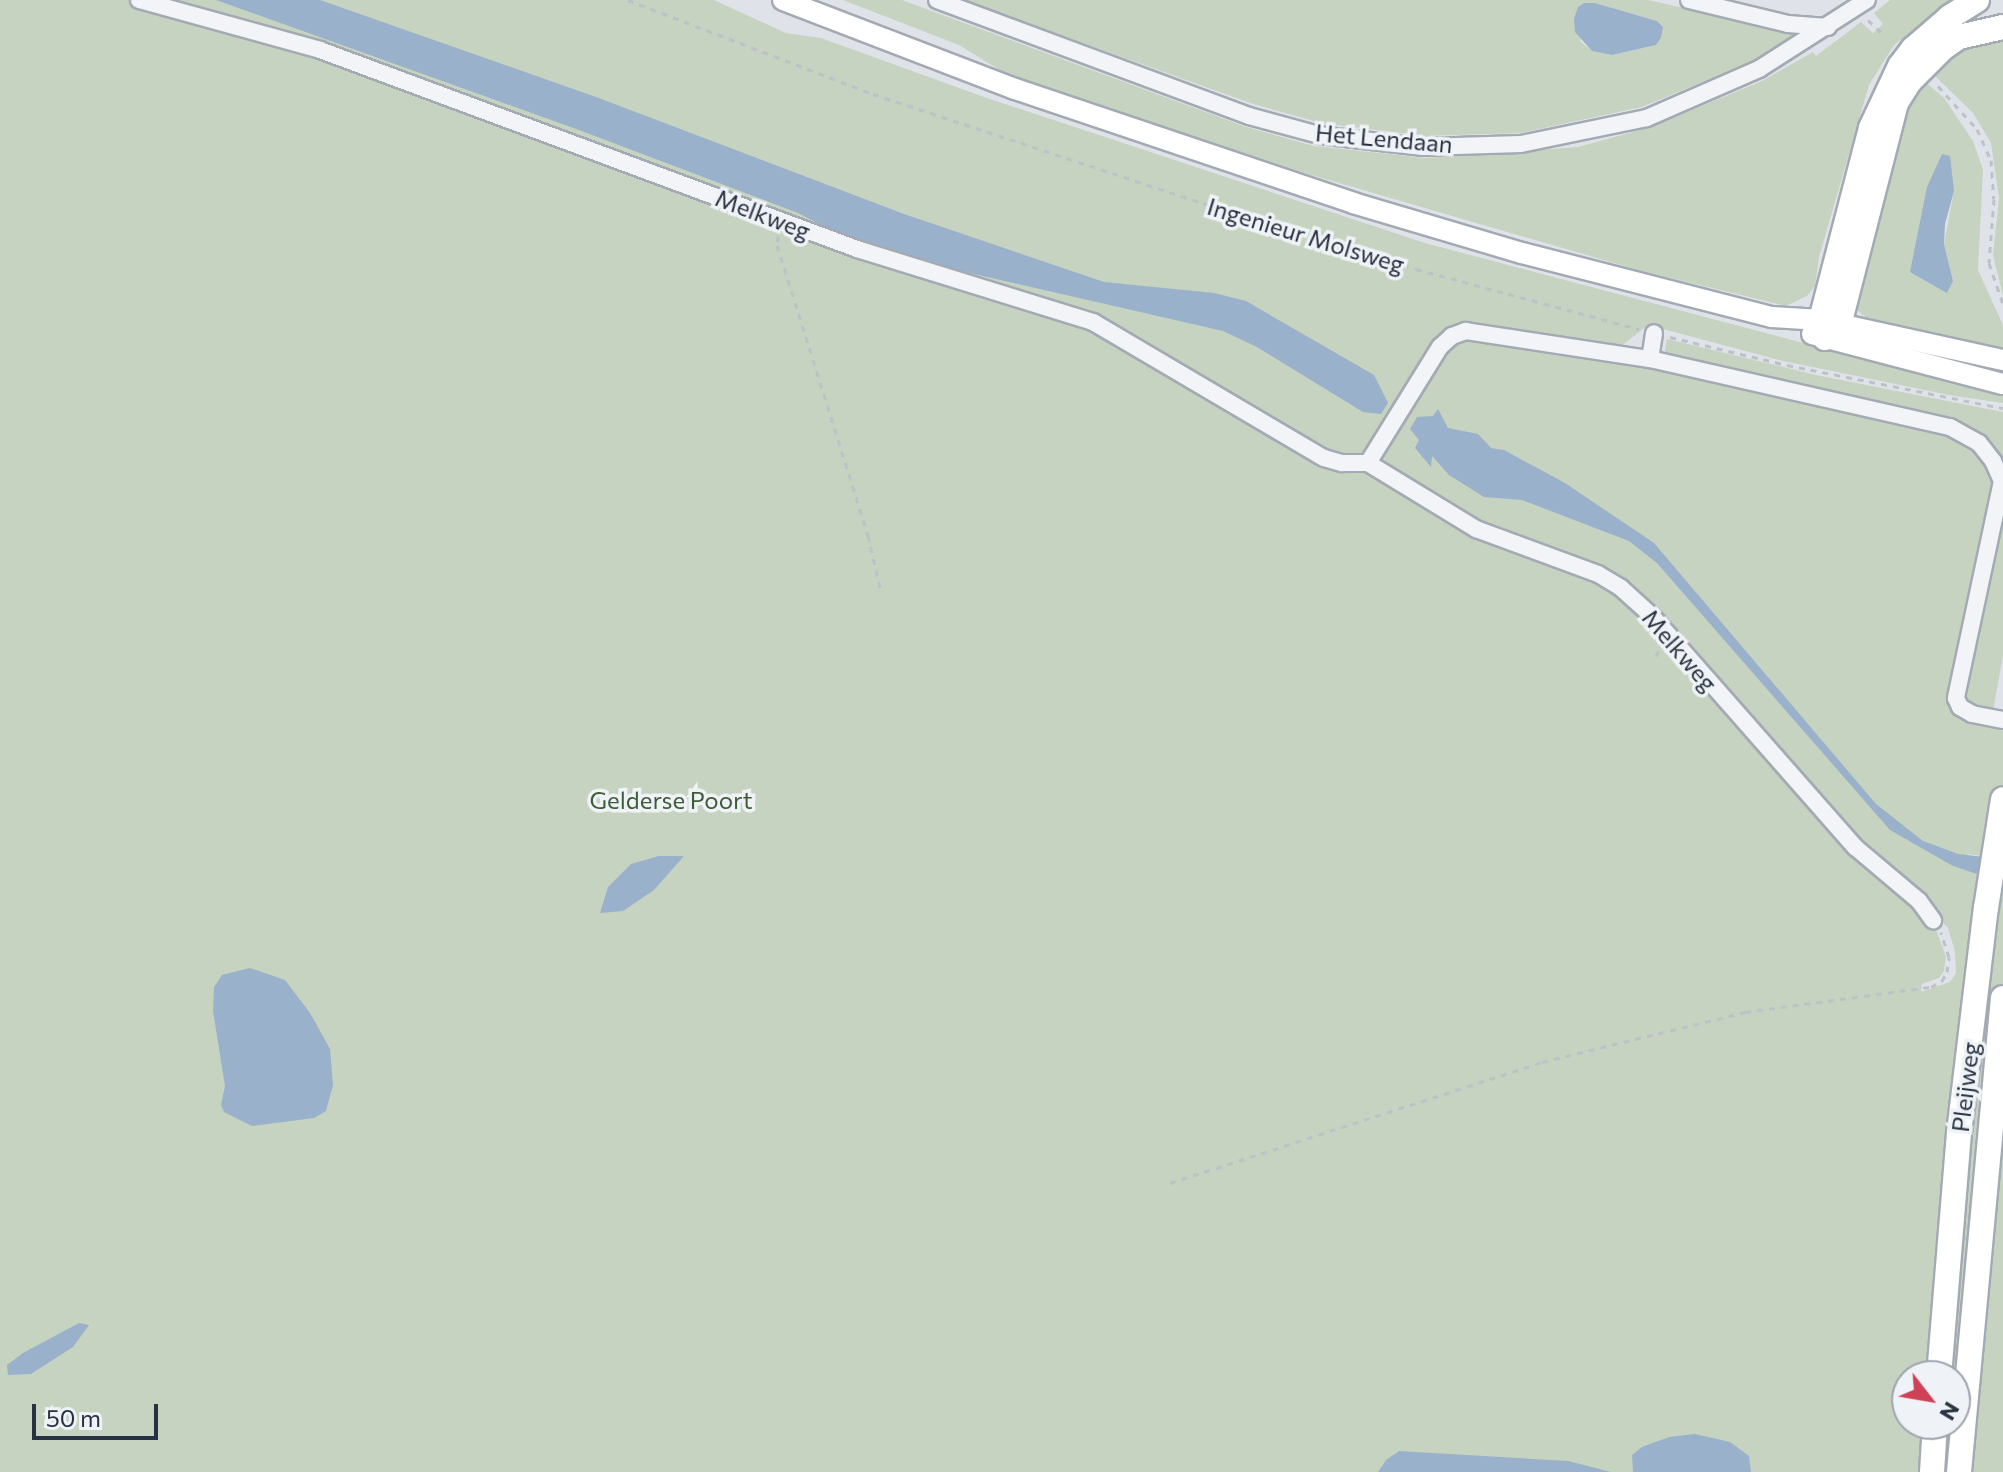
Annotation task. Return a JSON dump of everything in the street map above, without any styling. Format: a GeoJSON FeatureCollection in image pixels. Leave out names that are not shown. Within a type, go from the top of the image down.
{"type":"FeatureCollection","features":[{"type":"Feature","properties":{"kind":"highway"},"geometry":{"type":"LineString","coordinates":[[1828,328],[1871,128],[1900,66],[1927,35],[1977,0]]}},
{"type":"Feature","properties":{"kind":"highway"},"geometry":{"type":"LineString","coordinates":[[1828,328],[1896,103],[1909,82],[1943,48],[1959,37],[2003,27]]}},
{"type":"Feature","properties":{"kind":"highway","name":"Pleijweg"},"geometry":{"type":"LineString","coordinates":[[1940,1360],[1959,1133],[1986,908],[2003,799]]}},
{"type":"Feature","properties":{"kind":"highway","name":"Pleijweg"},"geometry":{"type":"LineString","coordinates":[[1959,1472],[2003,998]]}},
{"type":"Feature","properties":{"kind":"highway"},"geometry":{"type":"LineString","coordinates":[[1932,1472],[1934,1440]]}},
{"type":"Feature","properties":{"kind":"main road","name":"Ingenieur Molsweg"},"geometry":{"type":"LineString","coordinates":[[783,0],[1015,89],[1353,203],[1522,253],[1772,317],[2003,360]]}},
{"type":"Feature","properties":{"kind":"main road","name":"Ingenieur Molsweg"},"geometry":{"type":"LineString","coordinates":[[1828,328],[2003,384]]}},
{"type":"Feature","properties":{"kind":"street","name":"Melkweg"},"geometry":{"type":"LineString","coordinates":[[139,0],[347,59],[779,220],[964,285],[1093,322],[1324,458],[1355,465],[1368,463],[1476,529],[1598,574],[1621,588],[1652,616],[1855,847],[1919,901],[1933,920]]}},
{"type":"Feature","properties":{"kind":"street","name":"Het Lendaan"},"geometry":{"type":"LineString","coordinates":[[937,0],[1249,116],[1319,135],[1423,147],[1521,144],[1647,118],[1759,69],[1862,4]]}},
{"type":"Feature","properties":{"kind":"street"},"geometry":{"type":"LineString","coordinates":[[1689,0],[1788,24],[1828,27]]}},
{"type":"Feature","properties":{"kind":"street"},"geometry":{"type":"LineString","coordinates":[[1368,463],[1440,347],[1452,336],[1466,331],[1650,359],[1933,423],[1979,443],[1999,471],[2002,498],[1956,698],[1965,711],[2003,720]]}},
{"type":"Feature","properties":{"kind":"street"},"geometry":{"type":"LineString","coordinates":[[1650,359],[1654,333]]}},
{"type":"Feature","properties":{"kind":"path","name":"Ingenieur Molsweg"},"geometry":{"type":"LineString","coordinates":[[628,0],[873,94],[1401,265],[1787,365],[2003,408]]}},
{"type":"Feature","properties":{"kind":"path"},"geometry":{"type":"LineString","coordinates":[[1862,4],[1883,34]]}},
{"type":"Feature","properties":{"kind":"path"},"geometry":{"type":"LineString","coordinates":[[1938,86],[1977,129],[1991,160],[1994,199],[1989,263],[2003,304]]}},
{"type":"Feature","properties":{"kind":"path"},"geometry":{"type":"LineString","coordinates":[[779,220],[777,245],[868,535],[881,592]]}},
{"type":"Feature","properties":{"kind":"path"},"geometry":{"type":"LineString","coordinates":[[1170,1183],[1542,1062],[1745,1012],[1931,987],[1947,972],[1949,957],[1933,920]]}},
{"type":"Feature","properties":{"kind":"green space","name":"Gelderse Poort"},"geometry":{"type":"Polygon","coordinates":[[[0,0],[714,0],[786,33],[821,38],[984,97],[1425,243],[1841,353],[2003,391],[2003,403],[1949,395],[1783,361],[1648,325],[1615,351],[1480,327],[1445,348],[1464,338],[1620,360],[1936,430],[1966,442],[1989,470],[1994,496],[1949,688],[1949,700],[1956,713],[2003,731],[2003,859],[1968,854],[1953,866],[2003,883],[2003,1472],[0,1472],[0,0]],[[1921,899],[1918,906],[1937,932],[1946,957],[1944,971],[1939,978],[1922,984],[1921,992],[1950,982],[1956,973],[1955,952],[1948,928],[1921,899]]]}},
{"type":"Feature","properties":{"kind":"green space"},"geometry":{"type":"Polygon","coordinates":[[[843,0],[902,0],[1246,127],[1314,146],[1425,158],[1578,147],[1651,127],[1762,81],[1813,52],[1816,56],[1861,22],[1873,33],[1883,24],[1874,13],[1890,0],[1952,0],[1894,45],[1869,85],[1819,257],[1815,286],[1807,296],[1786,306],[1638,270],[1305,173],[1128,116],[1011,77],[959,45],[843,0]]]}},
{"type":"Feature","properties":{"kind":"green space"},"geometry":{"type":"Polygon","coordinates":[[[963,0],[1648,0],[1786,31],[1796,38],[1752,61],[1642,107],[1521,133],[1424,136],[1321,123],[1253,104],[963,0]],[[1595,3],[1580,41],[1592,51],[1612,55],[1656,45],[1663,27],[1657,21],[1595,3]]]}},
{"type":"Feature","properties":{"kind":"green space"},"geometry":{"type":"Polygon","coordinates":[[[2003,31],[2003,296],[1993,255],[1999,198],[1991,143],[1973,113],[1931,72],[1968,39],[2003,31]]]}},
{"type":"Feature","properties":{"kind":"green space"},"geometry":{"type":"Polygon","coordinates":[[[1924,81],[1944,98],[1973,141],[1983,170],[1978,270],[2003,325],[2003,348],[1866,318],[1851,304],[1904,100],[1924,81]],[[1954,191],[1910,272],[1953,281],[1944,244],[1954,191]]]}},
{"type":"Feature","properties":{"kind":"green space"},"geometry":{"type":"Polygon","coordinates":[[[1667,339],[1816,375],[2003,412],[2003,470],[1974,434],[1664,357],[1667,339]]]}},
{"type":"Feature","properties":{"kind":"green space"},"geometry":{"type":"Polygon","coordinates":[[[2003,515],[2003,656],[1992,716],[1963,704],[1986,580],[2003,515]]]}},
{"type":"Feature","properties":{"kind":"water"},"geometry":{"type":"Polygon","coordinates":[[[216,0],[320,0],[596,97],[904,214],[1104,282],[1214,293],[1246,301],[1374,375],[1388,403],[1381,414],[1363,412],[1257,347],[1223,331],[948,268],[835,232],[798,213],[579,130],[216,0]]]}},
{"type":"Feature","properties":{"kind":"water"},"geometry":{"type":"Polygon","coordinates":[[[1584,3],[1595,3],[1657,21],[1663,27],[1661,38],[1656,45],[1612,55],[1592,51],[1575,32],[1574,19],[1578,7],[1584,3]]]}},
{"type":"Feature","properties":{"kind":"water"},"geometry":{"type":"Polygon","coordinates":[[[1942,154],[1950,156],[1954,191],[1945,224],[1944,244],[1953,281],[1947,293],[1910,272],[1927,187],[1942,154]]]}},
{"type":"Feature","properties":{"kind":"water"},"geometry":{"type":"Polygon","coordinates":[[[1438,409],[1448,428],[1478,434],[1491,448],[1504,450],[1565,483],[1654,543],[1876,804],[1923,841],[1958,854],[2003,859],[2003,883],[1953,866],[1890,830],[1657,563],[1629,541],[1522,500],[1484,497],[1449,475],[1432,456],[1431,467],[1415,448],[1419,440],[1410,429],[1417,417],[1433,416],[1438,409]]]}},
{"type":"Feature","properties":{"kind":"water"},"geometry":{"type":"Polygon","coordinates":[[[659,856],[684,856],[654,890],[623,911],[600,913],[608,887],[631,864],[659,856]]]}},
{"type":"Feature","properties":{"kind":"water"},"geometry":{"type":"Polygon","coordinates":[[[250,968],[285,980],[310,1013],[330,1049],[333,1085],[326,1111],[314,1118],[252,1126],[224,1112],[221,1105],[225,1086],[213,1011],[214,987],[222,975],[250,968]]]}},
{"type":"Feature","properties":{"kind":"water"},"geometry":{"type":"Polygon","coordinates":[[[79,1323],[89,1325],[73,1347],[31,1374],[8,1375],[7,1365],[23,1353],[79,1323]]]}},
{"type":"Feature","properties":{"kind":"water"},"geometry":{"type":"Polygon","coordinates":[[[1695,1434],[1730,1442],[1749,1456],[1751,1472],[1633,1472],[1632,1455],[1642,1447],[1669,1437],[1695,1434]]]}},
{"type":"Feature","properties":{"kind":"water"},"geometry":{"type":"Polygon","coordinates":[[[1399,1451],[1568,1461],[1611,1472],[1378,1472],[1386,1460],[1399,1451]]]}}]}
